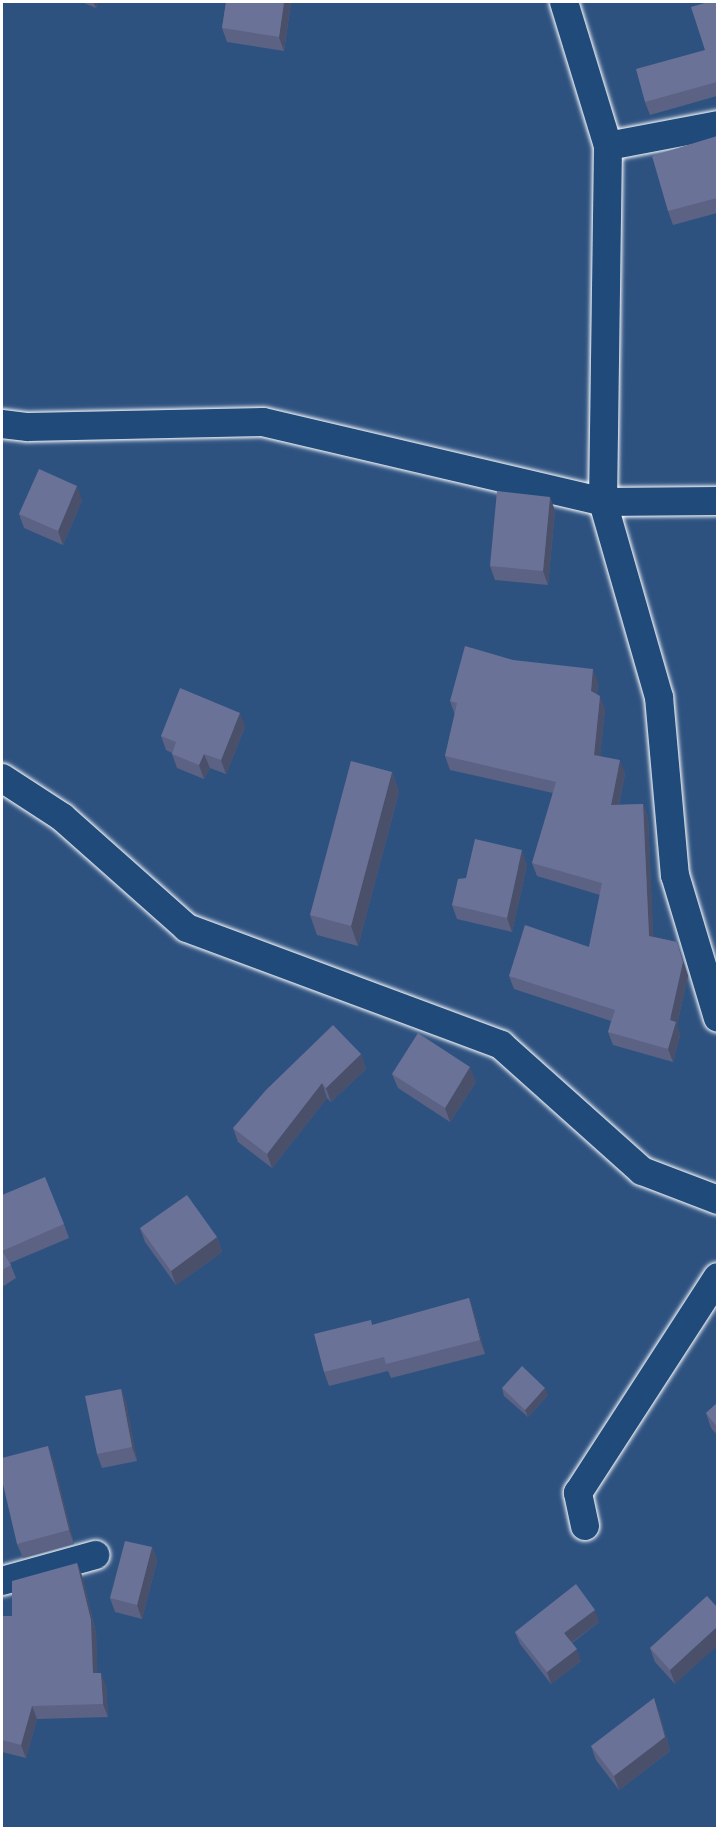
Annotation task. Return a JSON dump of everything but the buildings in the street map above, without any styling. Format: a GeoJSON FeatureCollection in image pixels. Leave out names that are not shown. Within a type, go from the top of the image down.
{"type":"FeatureCollection","features":[{"type":"Feature","properties":{"kind":"street"},"geometry":{"type":"LineString","coordinates":[[564,2],[608,146],[603,502],[659,698],[675,874],[717,1018]]}},
{"type":"Feature","properties":{"kind":"street"},"geometry":{"type":"LineString","coordinates":[[608,146],[717,125]]}},
{"type":"Feature","properties":{"kind":"street"},"geometry":{"type":"LineString","coordinates":[[2,424],[28,428],[263,422],[603,502],[717,501]]}},
{"type":"Feature","properties":{"kind":"street"},"geometry":{"type":"LineString","coordinates":[[2,778],[62,817],[187,928],[501,1045],[642,1171],[717,1200]]}},
{"type":"Feature","properties":{"kind":"street"},"geometry":{"type":"LineString","coordinates":[[585,1526],[578,1493],[717,1277]]}},
{"type":"Feature","properties":{"kind":"street"},"geometry":{"type":"LineString","coordinates":[[2,1581],[95,1555]]}}]}
